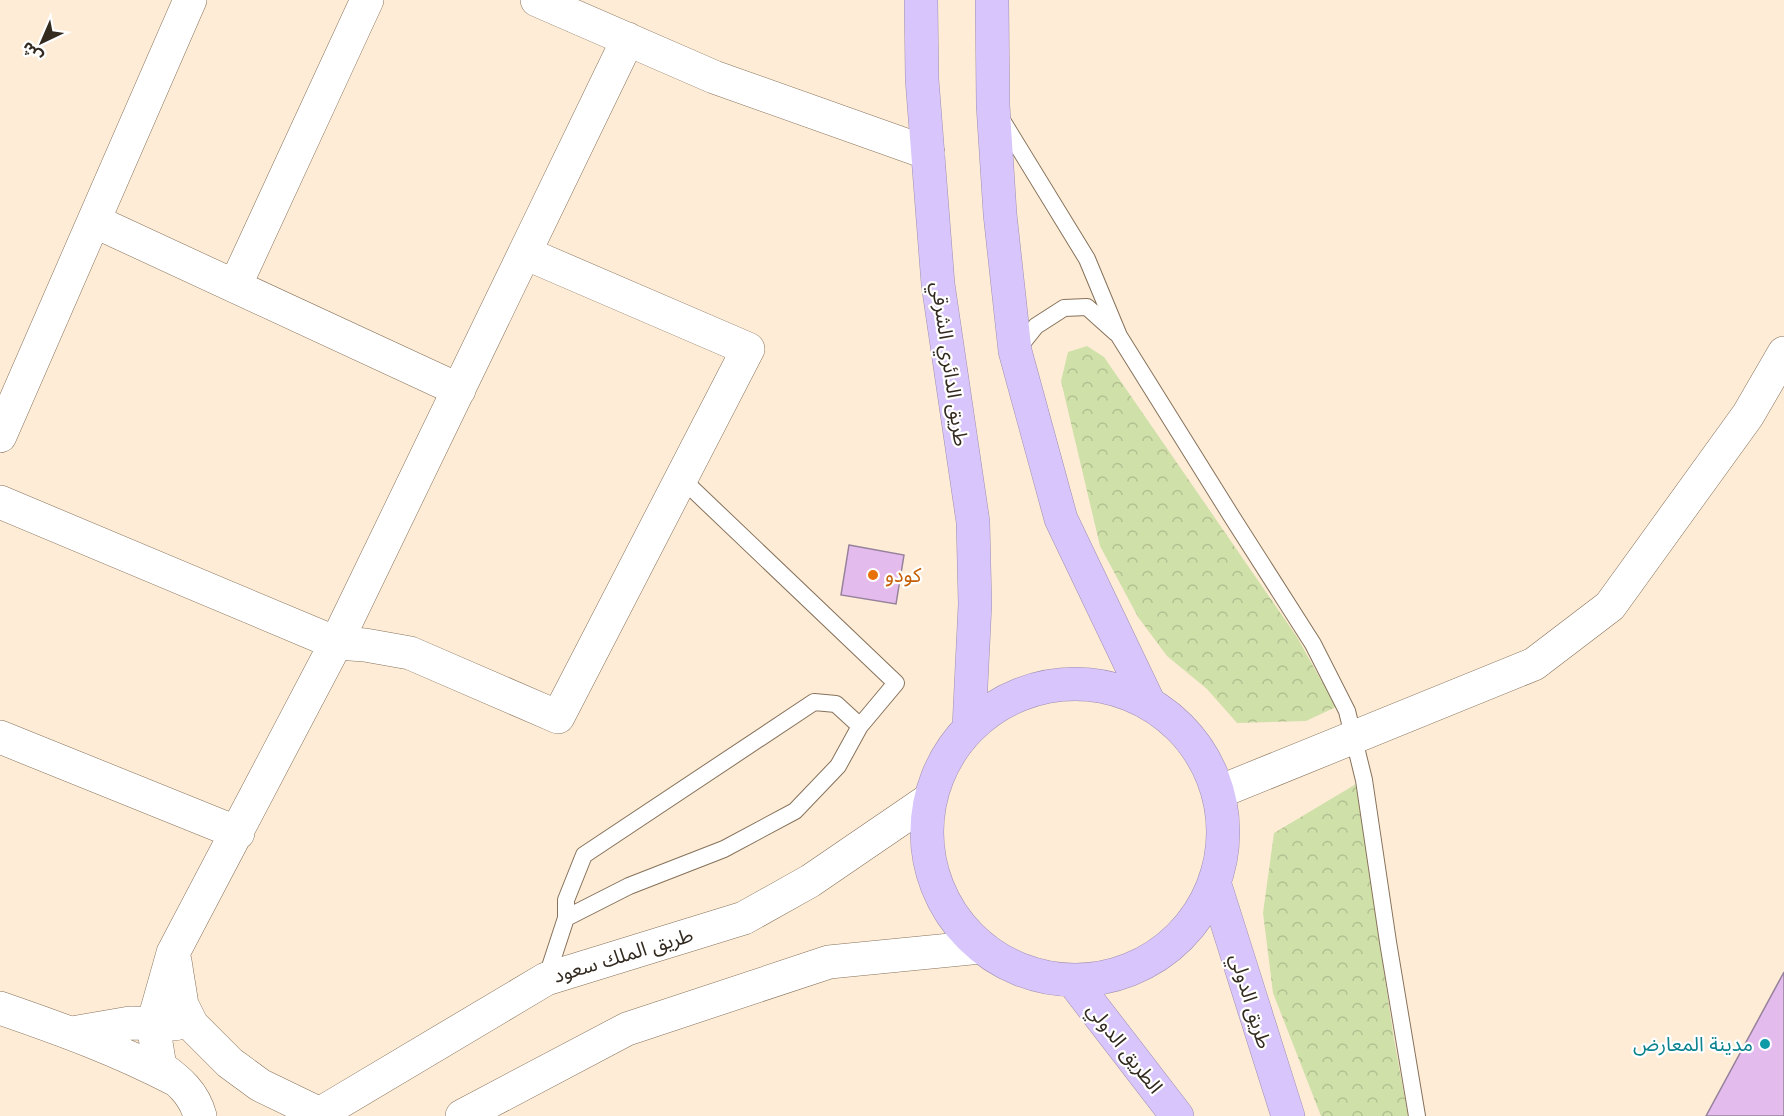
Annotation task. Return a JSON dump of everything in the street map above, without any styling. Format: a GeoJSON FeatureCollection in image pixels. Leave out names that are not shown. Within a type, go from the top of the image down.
{"type":"FeatureCollection","features":[{"type":"Feature","properties":{"kind":"highway","name":"طريق الدائري الشرقي"},"geometry":{"type":"LineString","coordinates":[[921,0],[922,79],[938,284],[973,522],[975,604],[969,727]]}},
{"type":"Feature","properties":{"kind":"highway"},"geometry":{"type":"LineString","coordinates":[[993,0],[993,105],[1000,213],[1015,351],[1061,519],[1149,703]]}},
{"type":"Feature","properties":{"kind":"highway"},"geometry":{"type":"LineString","coordinates":[[1055,684],[1103,686],[1149,703],[1180,726],[1203,757],[1219,792],[1224,823],[1223,855],[1215,885],[1193,924],[1159,955],[1118,975],[1073,981],[1025,972],[981,947],[954,917],[935,880],[927,840],[930,799],[944,760],[969,727],[1008,699],[1055,684]]}},
{"type":"Feature","properties":{"kind":"highway","name":"طريق الدولي"},"geometry":{"type":"LineString","coordinates":[[1215,885],[1288,1116]]}},
{"type":"Feature","properties":{"kind":"highway","name":"الطريق الدولي"},"geometry":{"type":"LineString","coordinates":[[1073,981],[1177,1116]]}},
{"type":"Feature","properties":{"kind":"street"},"geometry":{"type":"LineString","coordinates":[[0,436],[190,0]]}},
{"type":"Feature","properties":{"kind":"street"},"geometry":{"type":"LineString","coordinates":[[234,286],[366,0]]}},
{"type":"Feature","properties":{"kind":"street"},"geometry":{"type":"LineString","coordinates":[[537,0],[714,77],[928,153]]}},
{"type":"Feature","properties":{"kind":"street"},"geometry":{"type":"LineString","coordinates":[[200,1116],[198,1108],[183,1084],[160,1067],[153,1024],[173,953],[336,643],[628,39]]}},
{"type":"Feature","properties":{"kind":"street"},"geometry":{"type":"LineString","coordinates":[[94,221],[459,390]]}},
{"type":"Feature","properties":{"kind":"street"},"geometry":{"type":"LineString","coordinates":[[0,502],[336,643],[410,653],[558,717],[748,349],[525,253]]}},
{"type":"Feature","properties":{"kind":"street"},"geometry":{"type":"LineString","coordinates":[[1219,792],[1534,664],[1610,606],[1748,415],[1784,353]]}},
{"type":"Feature","properties":{"kind":"street"},"geometry":{"type":"LineString","coordinates":[[0,737],[238,833]]}},
{"type":"Feature","properties":{"kind":"street","name":"طريق الملك سعود"},"geometry":{"type":"LineString","coordinates":[[318,1115],[546,979],[744,918],[810,881],[930,799]]}},
{"type":"Feature","properties":{"kind":"street"},"geometry":{"type":"LineString","coordinates":[[462,1116],[627,1029],[829,962],[981,947]]}},
{"type":"Feature","properties":{"kind":"street"},"geometry":{"type":"LineString","coordinates":[[173,953],[182,1005],[192,1025],[230,1063],[260,1085],[318,1115]]}},
{"type":"Feature","properties":{"kind":"street"},"geometry":{"type":"LineString","coordinates":[[0,1008],[135,1058],[183,1084]]}},
{"type":"Feature","properties":{"kind":"street"},"geometry":{"type":"LineString","coordinates":[[72,1033],[130,1023],[192,1025]]}},
{"type":"Feature","properties":{"kind":"lane"},"geometry":{"type":"LineString","coordinates":[[993,105],[1087,259],[1119,336],[1313,644],[1347,711],[1364,780],[1417,1116]]}},
{"type":"Feature","properties":{"kind":"lane"},"geometry":{"type":"LineString","coordinates":[[1015,351],[1036,326],[1064,308],[1087,308],[1119,336]]}},
{"type":"Feature","properties":{"kind":"lane"},"geometry":{"type":"LineString","coordinates":[[566,918],[629,886],[724,849],[795,811],[838,766],[860,726],[896,683],[681,478]]}},
{"type":"Feature","properties":{"kind":"lane"},"geometry":{"type":"LineString","coordinates":[[546,979],[566,918],[566,900],[584,855],[814,702],[836,704],[860,726]]}},
{"type":"Feature","properties":{"kind":"green space"},"geometry":{"type":"Polygon","coordinates":[[[1087,346],[1104,357],[1297,637],[1336,707],[1306,721],[1237,723],[1207,689],[1167,656],[1138,617],[1100,546],[1061,381],[1068,352],[1087,346]]]}},
{"type":"Feature","properties":{"kind":"green space"},"geometry":{"type":"Polygon","coordinates":[[[1356,784],[1394,1039],[1408,1116],[1321,1116],[1273,993],[1263,913],[1274,833],[1356,784]]]}},
{"type":"Feature","properties":{"kind":"building","name":"كودو"},"geometry":{"type":"Polygon","coordinates":[[[849,545],[904,555],[896,604],[841,595],[849,545]]]}},
{"type":"Feature","properties":{"kind":"building","name":"مدينة المعارض"},"geometry":{"type":"Polygon","coordinates":[[[1784,972],[1784,1116],[1706,1116],[1784,972]]]}},
{"type":"Feature","properties":{"kind":"place","name":"كودو"},"geometry":{"type":"Point","coordinates":[873,575]}},
{"type":"Feature","properties":{"kind":"place","name":"مدينة المعارض"},"geometry":{"type":"Point","coordinates":[1765,1044]}}]}
